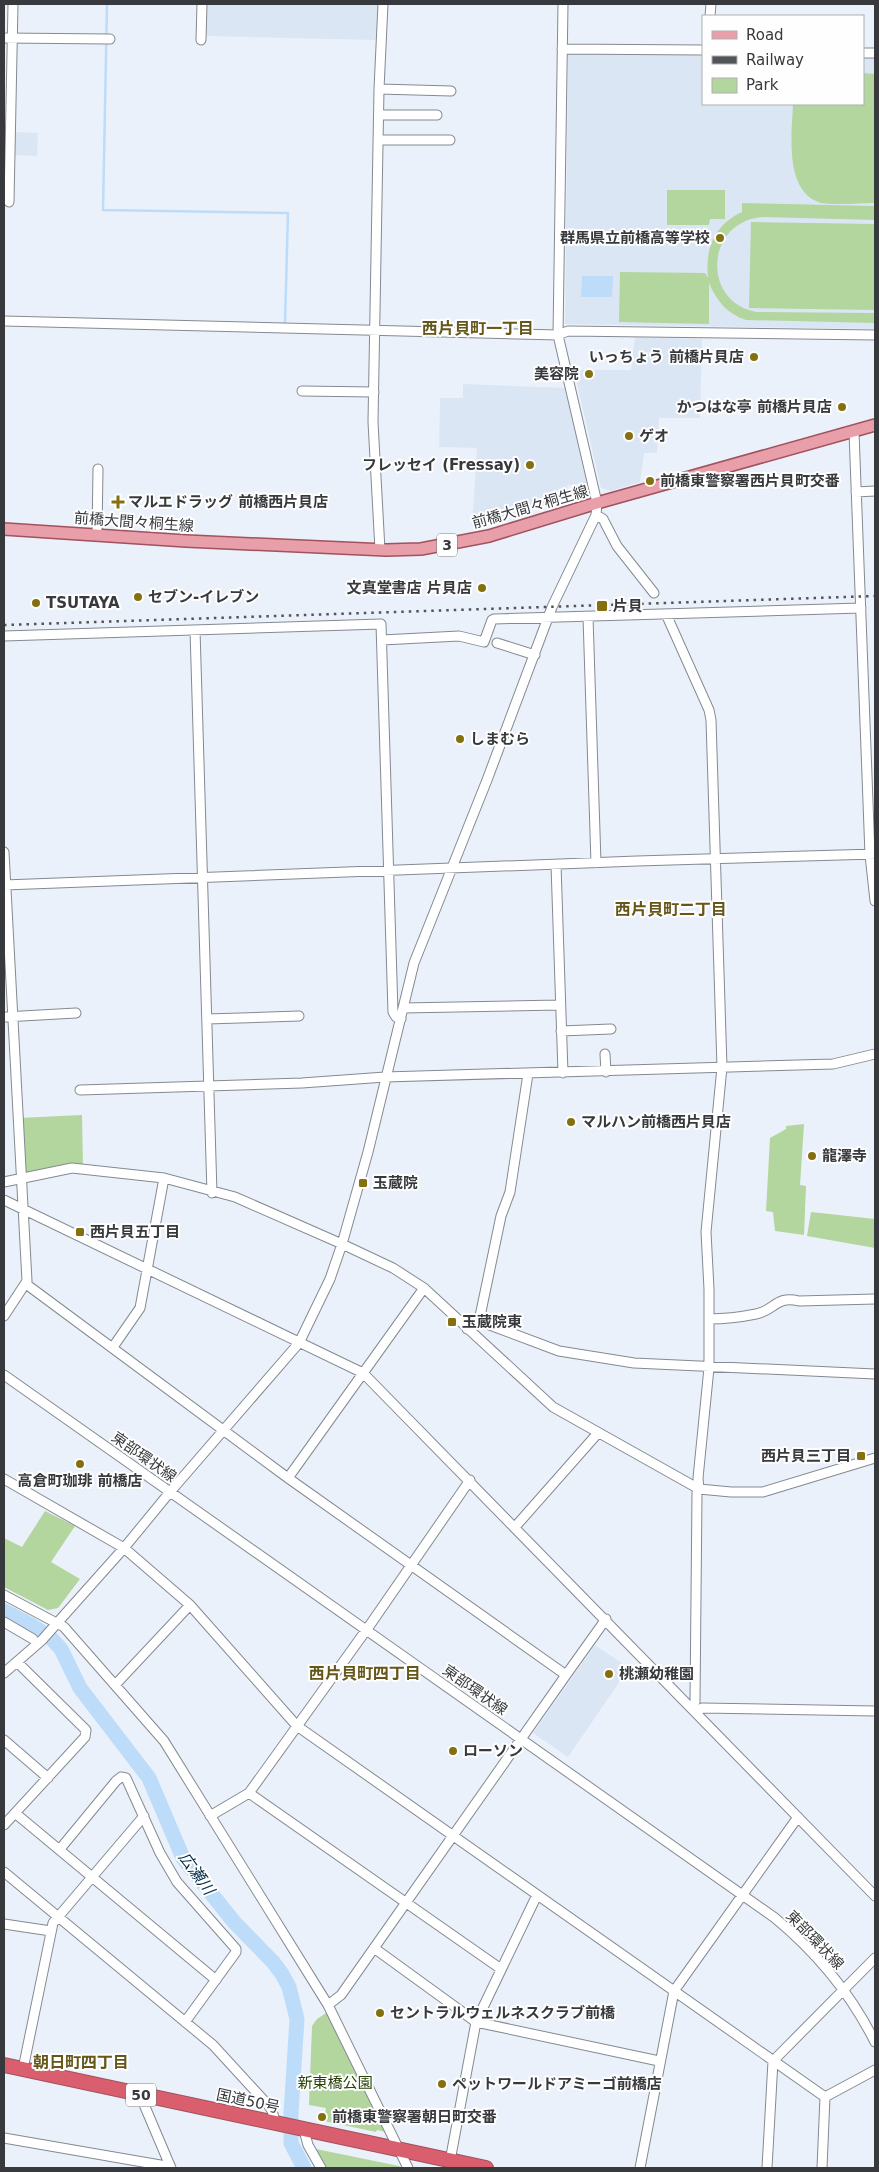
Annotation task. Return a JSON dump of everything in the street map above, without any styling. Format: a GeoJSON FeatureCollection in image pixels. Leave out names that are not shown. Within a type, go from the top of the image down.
{"type":"FeatureCollection","features":[{"type":"Feature","properties":{"kind":"highway","name":"国道50号"},"geometry":{"type":"LineString","coordinates":[[4,2065],[486,2168]]}},
{"type":"Feature","properties":{"kind":"main road","name":"前橋大間々桐生線"},"geometry":{"type":"LineString","coordinates":[[4,530],[97,534],[186,541],[380,550],[420,550],[458,544],[875,425]]}},
{"type":"Feature","properties":{"kind":"street"},"geometry":{"type":"LineString","coordinates":[[9,202],[8,38],[13,4]]}},
{"type":"Feature","properties":{"kind":"street"},"geometry":{"type":"LineString","coordinates":[[201,40],[202,4]]}},
{"type":"Feature","properties":{"kind":"street"},"geometry":{"type":"LineString","coordinates":[[380,550],[373,451],[379,89],[383,4]]}},
{"type":"Feature","properties":{"kind":"street"},"geometry":{"type":"LineString","coordinates":[[4,1673],[54,1626],[124,1548],[299,1343],[330,1279],[342,1244],[368,1152],[414,963],[549,618],[596,515],[597,503],[558,334],[563,4]]}},
{"type":"Feature","properties":{"kind":"street"},"geometry":{"type":"LineString","coordinates":[[8,38],[110,39]]}},
{"type":"Feature","properties":{"kind":"street"},"geometry":{"type":"LineString","coordinates":[[562,49],[702,50]]}},
{"type":"Feature","properties":{"kind":"street"},"geometry":{"type":"LineString","coordinates":[[379,89],[451,91]]}},
{"type":"Feature","properties":{"kind":"street"},"geometry":{"type":"LineString","coordinates":[[379,115],[437,115]]}},
{"type":"Feature","properties":{"kind":"street"},"geometry":{"type":"LineString","coordinates":[[378,140],[450,140]]}},
{"type":"Feature","properties":{"kind":"street"},"geometry":{"type":"LineString","coordinates":[[4,321],[558,334],[568,332],[875,335]]}},
{"type":"Feature","properties":{"kind":"street"},"geometry":{"type":"LineString","coordinates":[[302,391],[374,392]]}},
{"type":"Feature","properties":{"kind":"street"},"geometry":{"type":"LineString","coordinates":[[854,432],[875,901]]}},
{"type":"Feature","properties":{"kind":"street"},"geometry":{"type":"LineString","coordinates":[[97,534],[98,469]]}},
{"type":"Feature","properties":{"kind":"street"},"geometry":{"type":"LineString","coordinates":[[856,492],[875,491]]}},
{"type":"Feature","properties":{"kind":"street"},"geometry":{"type":"LineString","coordinates":[[596,515],[603,519],[617,546],[654,593]]}},
{"type":"Feature","properties":{"kind":"street"},"geometry":{"type":"LineString","coordinates":[[382,640],[459,636],[484,642],[492,620],[861,608]]}},
{"type":"Feature","properties":{"kind":"street"},"geometry":{"type":"LineString","coordinates":[[666,614],[710,716],[722,1067],[706,1232],[709,1368],[698,1478],[699,1489],[697,1492],[694,1710]]}},
{"type":"Feature","properties":{"kind":"street"},"geometry":{"type":"LineString","coordinates":[[588,617],[596,863]]}},
{"type":"Feature","properties":{"kind":"street"},"geometry":{"type":"LineString","coordinates":[[4,636],[382,625],[393,1012],[401,1020]]}},
{"type":"Feature","properties":{"kind":"street"},"geometry":{"type":"LineString","coordinates":[[195,630],[212,1193]]}},
{"type":"Feature","properties":{"kind":"street"},"geometry":{"type":"LineString","coordinates":[[497,643],[535,655]]}},
{"type":"Feature","properties":{"kind":"street"},"geometry":{"type":"LineString","coordinates":[[4,852],[8,1016],[22,1179],[26,1284],[4,1316]]}},
{"type":"Feature","properties":{"kind":"street"},"geometry":{"type":"LineString","coordinates":[[4,885],[556,864],[872,855]]}},
{"type":"Feature","properties":{"kind":"street"},"geometry":{"type":"LineString","coordinates":[[556,864],[559,1005],[563,1073]]}},
{"type":"Feature","properties":{"kind":"street"},"geometry":{"type":"LineString","coordinates":[[402,1008],[559,1005]]}},
{"type":"Feature","properties":{"kind":"street"},"geometry":{"type":"LineString","coordinates":[[8,1016],[76,1014]]}},
{"type":"Feature","properties":{"kind":"street"},"geometry":{"type":"LineString","coordinates":[[207,1019],[300,1016]]}},
{"type":"Feature","properties":{"kind":"street"},"geometry":{"type":"LineString","coordinates":[[561,1031],[611,1029]]}},
{"type":"Feature","properties":{"kind":"street"},"geometry":{"type":"LineString","coordinates":[[605,1054],[606,1072]]}},
{"type":"Feature","properties":{"kind":"street"},"geometry":{"type":"LineString","coordinates":[[80,1090],[385,1077],[833,1064],[875,1054]]}},
{"type":"Feature","properties":{"kind":"street"},"geometry":{"type":"LineString","coordinates":[[480,1321],[501,1216],[510,1192],[528,1074]]}},
{"type":"Feature","properties":{"kind":"street"},"geometry":{"type":"LineString","coordinates":[[4,1182],[72,1168],[164,1178],[235,1198],[342,1244],[393,1268],[424,1288],[553,1407],[699,1489],[763,1492],[875,1458]]}},
{"type":"Feature","properties":{"kind":"street"},"geometry":{"type":"LineString","coordinates":[[112,1347],[139,1312],[164,1178]]}},
{"type":"Feature","properties":{"kind":"street"},"geometry":{"type":"LineString","coordinates":[[4,1200],[364,1373],[875,1896]]}},
{"type":"Feature","properties":{"kind":"street"},"geometry":{"type":"LineString","coordinates":[[26,1284],[223,1431],[566,1675]]}},
{"type":"Feature","properties":{"kind":"street"},"geometry":{"type":"LineString","coordinates":[[288,1478],[424,1288]]}},
{"type":"Feature","properties":{"kind":"street"},"geometry":{"type":"LineString","coordinates":[[709,1319],[758,1314],[778,1302],[791,1299],[799,1301],[875,1299]]}},
{"type":"Feature","properties":{"kind":"street"},"geometry":{"type":"LineString","coordinates":[[467,1329],[470,1323],[480,1321],[574,1355],[634,1363],[709,1368],[875,1374]]}},
{"type":"Feature","properties":{"kind":"street","name":"東部環状線"},"geometry":{"type":"LineString","coordinates":[[4,1375],[788,1929],[817,1958],[843,1990],[875,2042]]}},
{"type":"Feature","properties":{"kind":"street"},"geometry":{"type":"LineString","coordinates":[[516,1527],[598,1433]]}},
{"type":"Feature","properties":{"kind":"street"},"geometry":{"type":"LineString","coordinates":[[4,1479],[124,1548],[190,1605],[297,1726],[825,2097]]}},
{"type":"Feature","properties":{"kind":"street"},"geometry":{"type":"LineString","coordinates":[[210,1816],[249,1793],[412,1565],[470,1480]]}},
{"type":"Feature","properties":{"kind":"street"},"geometry":{"type":"LineString","coordinates":[[4,1595],[54,1626],[64,1627],[116,1684],[164,1741],[328,2005],[408,2168]]}},
{"type":"Feature","properties":{"kind":"street"},"geometry":{"type":"LineString","coordinates":[[116,1684],[190,1605]]}},
{"type":"Feature","properties":{"kind":"street"},"geometry":{"type":"LineString","coordinates":[[328,2005],[341,1995],[606,1619]]}},
{"type":"Feature","properties":{"kind":"street"},"geometry":{"type":"LineString","coordinates":[[4,1622],[38,1639]]}},
{"type":"Feature","properties":{"kind":"street"},"geometry":{"type":"LineString","coordinates":[[4,1825],[85,1737],[86,1730],[17,1662]]}},
{"type":"Feature","properties":{"kind":"street"},"geometry":{"type":"LineString","coordinates":[[694,1710],[702,1708],[875,1711]]}},
{"type":"Feature","properties":{"kind":"street"},"geometry":{"type":"LineString","coordinates":[[4,1740],[48,1778]]}},
{"type":"Feature","properties":{"kind":"street"},"geometry":{"type":"LineString","coordinates":[[60,1850],[121,1777],[126,1778],[160,1853],[177,1882],[236,1949],[236,1952],[185,2022]]}},
{"type":"Feature","properties":{"kind":"street"},"geometry":{"type":"LineString","coordinates":[[249,1793],[501,1969]]}},
{"type":"Feature","properties":{"kind":"street"},"geometry":{"type":"LineString","coordinates":[[15,1813],[216,1980]]}},
{"type":"Feature","properties":{"kind":"street"},"geometry":{"type":"LineString","coordinates":[[23,2069],[53,1922],[144,1816]]}},
{"type":"Feature","properties":{"kind":"street"},"geometry":{"type":"LineString","coordinates":[[640,2168],[674,1991],[798,1816]]}},
{"type":"Feature","properties":{"kind":"street"},"geometry":{"type":"LineString","coordinates":[[4,1872],[226,2058],[269,2106],[277,2124]]}},
{"type":"Feature","properties":{"kind":"street"},"geometry":{"type":"LineString","coordinates":[[450,2161],[476,2022],[537,1895]]}},
{"type":"Feature","properties":{"kind":"street"},"geometry":{"type":"LineString","coordinates":[[4,1924],[51,1931]]}},
{"type":"Feature","properties":{"kind":"street"},"geometry":{"type":"LineString","coordinates":[[374,1948],[476,2022],[659,2062]]}},
{"type":"Feature","properties":{"kind":"street"},"geometry":{"type":"LineString","coordinates":[[767,2168],[773,2061],[875,1958]]}},
{"type":"Feature","properties":{"kind":"street"},"geometry":{"type":"LineString","coordinates":[[825,2097],[875,2070]]}},
{"type":"Feature","properties":{"kind":"street"},"geometry":{"type":"LineString","coordinates":[[140,2095],[171,2167]]}},
{"type":"Feature","properties":{"kind":"street"},"geometry":{"type":"LineString","coordinates":[[822,2168],[825,2097]]}},
{"type":"Feature","properties":{"kind":"street"},"geometry":{"type":"LineString","coordinates":[[303,2130],[308,2145],[321,2168]]}},
{"type":"Feature","properties":{"kind":"street"},"geometry":{"type":"LineString","coordinates":[[4,2138],[171,2167]]}},
{"type":"Feature","properties":{"kind":"shaded area"},"geometry":{"type":"Polygon","coordinates":[[[205,4],[378,4],[378,37],[376,40],[205,36],[205,4]]]}},
{"type":"Feature","properties":{"kind":"shaded area","name":"群馬県立前橋高等学校"},"geometry":{"type":"Polygon","coordinates":[[[571,51],[702,54],[702,105],[864,105],[864,56],[875,57],[875,329],[565,324],[568,55],[571,51]]]}},
{"type":"Feature","properties":{"kind":"shaded area"},"geometry":{"type":"Polygon","coordinates":[[[13,132],[38,133],[37,156],[13,155],[13,132]]]}},
{"type":"Feature","properties":{"kind":"shaded area"},"geometry":{"type":"Polygon","coordinates":[[[635,337],[702,339],[700,418],[659,418],[657,453],[644,453],[640,482],[611,491],[601,488],[574,370],[631,370],[635,337]]]}},
{"type":"Feature","properties":{"kind":"shaded area","name":"フレッセイ (Fressay)"},"geometry":{"type":"Polygon","coordinates":[[[463,384],[566,388],[587,483],[567,485],[569,499],[472,527],[477,448],[439,447],[440,398],[463,398],[463,384]]]}},
{"type":"Feature","properties":{"kind":"shaded area"},"geometry":{"type":"Polygon","coordinates":[[[595,1645],[629,1668],[568,1757],[533,1733],[595,1645]]]}},
{"type":"Feature","properties":{"kind":"green space"},"geometry":{"type":"Polygon","coordinates":[[[864,73],[875,74],[875,203],[822,203],[807,195],[795,173],[792,159],[793,105],[864,105],[864,73]]]}},
{"type":"Feature","properties":{"kind":"green space"},"geometry":{"type":"Polygon","coordinates":[[[667,190],[725,190],[725,219],[710,219],[709,225],[667,225],[667,190]]]}},
{"type":"Feature","properties":{"kind":"green space"},"geometry":{"type":"Polygon","coordinates":[[[742,203],[875,206],[875,220],[763,217],[744,222],[730,232],[721,246],[717,263],[719,279],[726,294],[739,305],[757,312],[875,313],[875,323],[746,320],[733,314],[723,306],[709,283],[709,324],[619,322],[620,272],[705,273],[708,278],[708,257],[713,239],[724,224],[742,212],[742,203]]]}},
{"type":"Feature","properties":{"kind":"green space"},"geometry":{"type":"Polygon","coordinates":[[[751,222],[875,224],[875,310],[749,308],[751,222]]]}},
{"type":"Feature","properties":{"kind":"green space"},"geometry":{"type":"Polygon","coordinates":[[[82,1115],[83,1169],[23,1179],[19,1118],[82,1115]]]}},
{"type":"Feature","properties":{"kind":"green space"},"geometry":{"type":"Polygon","coordinates":[[[804,1124],[800,1185],[806,1186],[804,1235],[775,1231],[773,1212],[766,1211],[770,1138],[786,1129],[786,1126],[804,1124]]]}},
{"type":"Feature","properties":{"kind":"green space"},"geometry":{"type":"Polygon","coordinates":[[[811,1212],[875,1219],[875,1248],[807,1236],[811,1212]]]}},
{"type":"Feature","properties":{"kind":"green space"},"geometry":{"type":"Polygon","coordinates":[[[45,1511],[75,1526],[51,1562],[80,1579],[58,1608],[48,1610],[4,1587],[4,1538],[22,1547],[45,1511]]]}},
{"type":"Feature","properties":{"kind":"green space","name":"新東橋公園"},"geometry":{"type":"Polygon","coordinates":[[[328,2013],[386,2132],[377,2130],[376,2132],[324,2121],[326,2108],[309,2105],[312,2026],[317,2019],[328,2013]]]}},
{"type":"Feature","properties":{"kind":"green space"},"geometry":{"type":"Polygon","coordinates":[[[316,2149],[399,2166],[402,2168],[327,2168],[316,2149]]]}},
{"type":"Feature","properties":{"kind":"water"},"geometry":{"type":"Polygon","coordinates":[[[582,276],[613,276],[612,297],[581,297],[582,276]]]}},
{"type":"Feature","properties":{"kind":"waterway"},"geometry":{"type":"LineString","coordinates":[[107,4],[103,210],[288,213],[285,322]]}},
{"type":"Feature","properties":{"kind":"waterway","name":"広瀬川"},"geometry":{"type":"LineString","coordinates":[[4,1611],[50,1637],[61,1649],[80,1688],[149,1778],[183,1858],[234,1922],[273,1962],[282,1974],[289,1987],[297,2019],[291,2143],[304,2168]]}},
{"type":"Feature","properties":{"kind":"railway"},"geometry":{"type":"LineString","coordinates":[[4,625],[875,596]]}},
{"type":"Feature","properties":{"kind":"place","name":"群馬県立前橋高等学校"},"geometry":{"type":"Point","coordinates":[720,238]}},
{"type":"Feature","properties":{"kind":"place","name":"いっちょう 前橋片貝店"},"geometry":{"type":"Point","coordinates":[754,357]}},
{"type":"Feature","properties":{"kind":"place","name":"美容院"},"geometry":{"type":"Point","coordinates":[589,374]}},
{"type":"Feature","properties":{"kind":"place","name":"かつはな亭 前橋片貝店"},"geometry":{"type":"Point","coordinates":[842,407]}},
{"type":"Feature","properties":{"kind":"place","name":"ゲオ"},"geometry":{"type":"Point","coordinates":[629,436]}},
{"type":"Feature","properties":{"kind":"place","name":"フレッセイ (Fressay)"},"geometry":{"type":"Point","coordinates":[530,465]}},
{"type":"Feature","properties":{"kind":"place","name":"前橋東警察署西片貝町交番"},"geometry":{"type":"Point","coordinates":[650,481]}},
{"type":"Feature","properties":{"kind":"place","name":"マルエドラッグ 前橋西片貝店"},"geometry":{"type":"Point","coordinates":[118,502]}},
{"type":"Feature","properties":{"kind":"place","name":"文真堂書店 片貝店"},"geometry":{"type":"Point","coordinates":[482,588]}},
{"type":"Feature","properties":{"kind":"place","name":"セブン-イレブン"},"geometry":{"type":"Point","coordinates":[138,597]}},
{"type":"Feature","properties":{"kind":"place","name":"TSUTAYA"},"geometry":{"type":"Point","coordinates":[36,603]}},
{"type":"Feature","properties":{"kind":"place","name":"片貝"},"geometry":{"type":"Point","coordinates":[602,606]}},
{"type":"Feature","properties":{"kind":"place","name":"しまむら"},"geometry":{"type":"Point","coordinates":[460,739]}},
{"type":"Feature","properties":{"kind":"place","name":"マルハン前橋西片貝店"},"geometry":{"type":"Point","coordinates":[571,1122]}},
{"type":"Feature","properties":{"kind":"place","name":"龍澤寺"},"geometry":{"type":"Point","coordinates":[812,1156]}},
{"type":"Feature","properties":{"kind":"place","name":"玉蔵院"},"geometry":{"type":"Point","coordinates":[363,1183]}},
{"type":"Feature","properties":{"kind":"place","name":"西片貝五丁目"},"geometry":{"type":"Point","coordinates":[80,1232]}},
{"type":"Feature","properties":{"kind":"place","name":"玉蔵院東"},"geometry":{"type":"Point","coordinates":[452,1322]}},
{"type":"Feature","properties":{"kind":"place","name":"西片貝三丁目"},"geometry":{"type":"Point","coordinates":[861,1456]}},
{"type":"Feature","properties":{"kind":"place","name":"高倉町珈琲 前橋店"},"geometry":{"type":"Point","coordinates":[80,1464]}},
{"type":"Feature","properties":{"kind":"place","name":"桃瀬幼稚園"},"geometry":{"type":"Point","coordinates":[609,1674]}},
{"type":"Feature","properties":{"kind":"place","name":"ローソン"},"geometry":{"type":"Point","coordinates":[453,1751]}},
{"type":"Feature","properties":{"kind":"place","name":"セントラルウェルネスクラブ前橋"},"geometry":{"type":"Point","coordinates":[380,2013]}},
{"type":"Feature","properties":{"kind":"place","name":"ペットワールドアミーゴ前橋店"},"geometry":{"type":"Point","coordinates":[442,2084]}},
{"type":"Feature","properties":{"kind":"place","name":"前橋東警察署朝日町交番"},"geometry":{"type":"Point","coordinates":[322,2117]}},
{"type":"Feature","properties":{"kind":"district","name":"西片貝町一丁目"},"geometry":{"type":"Point","coordinates":[478,328]}},
{"type":"Feature","properties":{"kind":"district","name":"西片貝町二丁目"},"geometry":{"type":"Point","coordinates":[671,909]}},
{"type":"Feature","properties":{"kind":"district","name":"西片貝町四丁目"},"geometry":{"type":"Point","coordinates":[365,1673]}},
{"type":"Feature","properties":{"kind":"district","name":"朝日町四丁目"},"geometry":{"type":"Point","coordinates":[81,2062]}}]}
